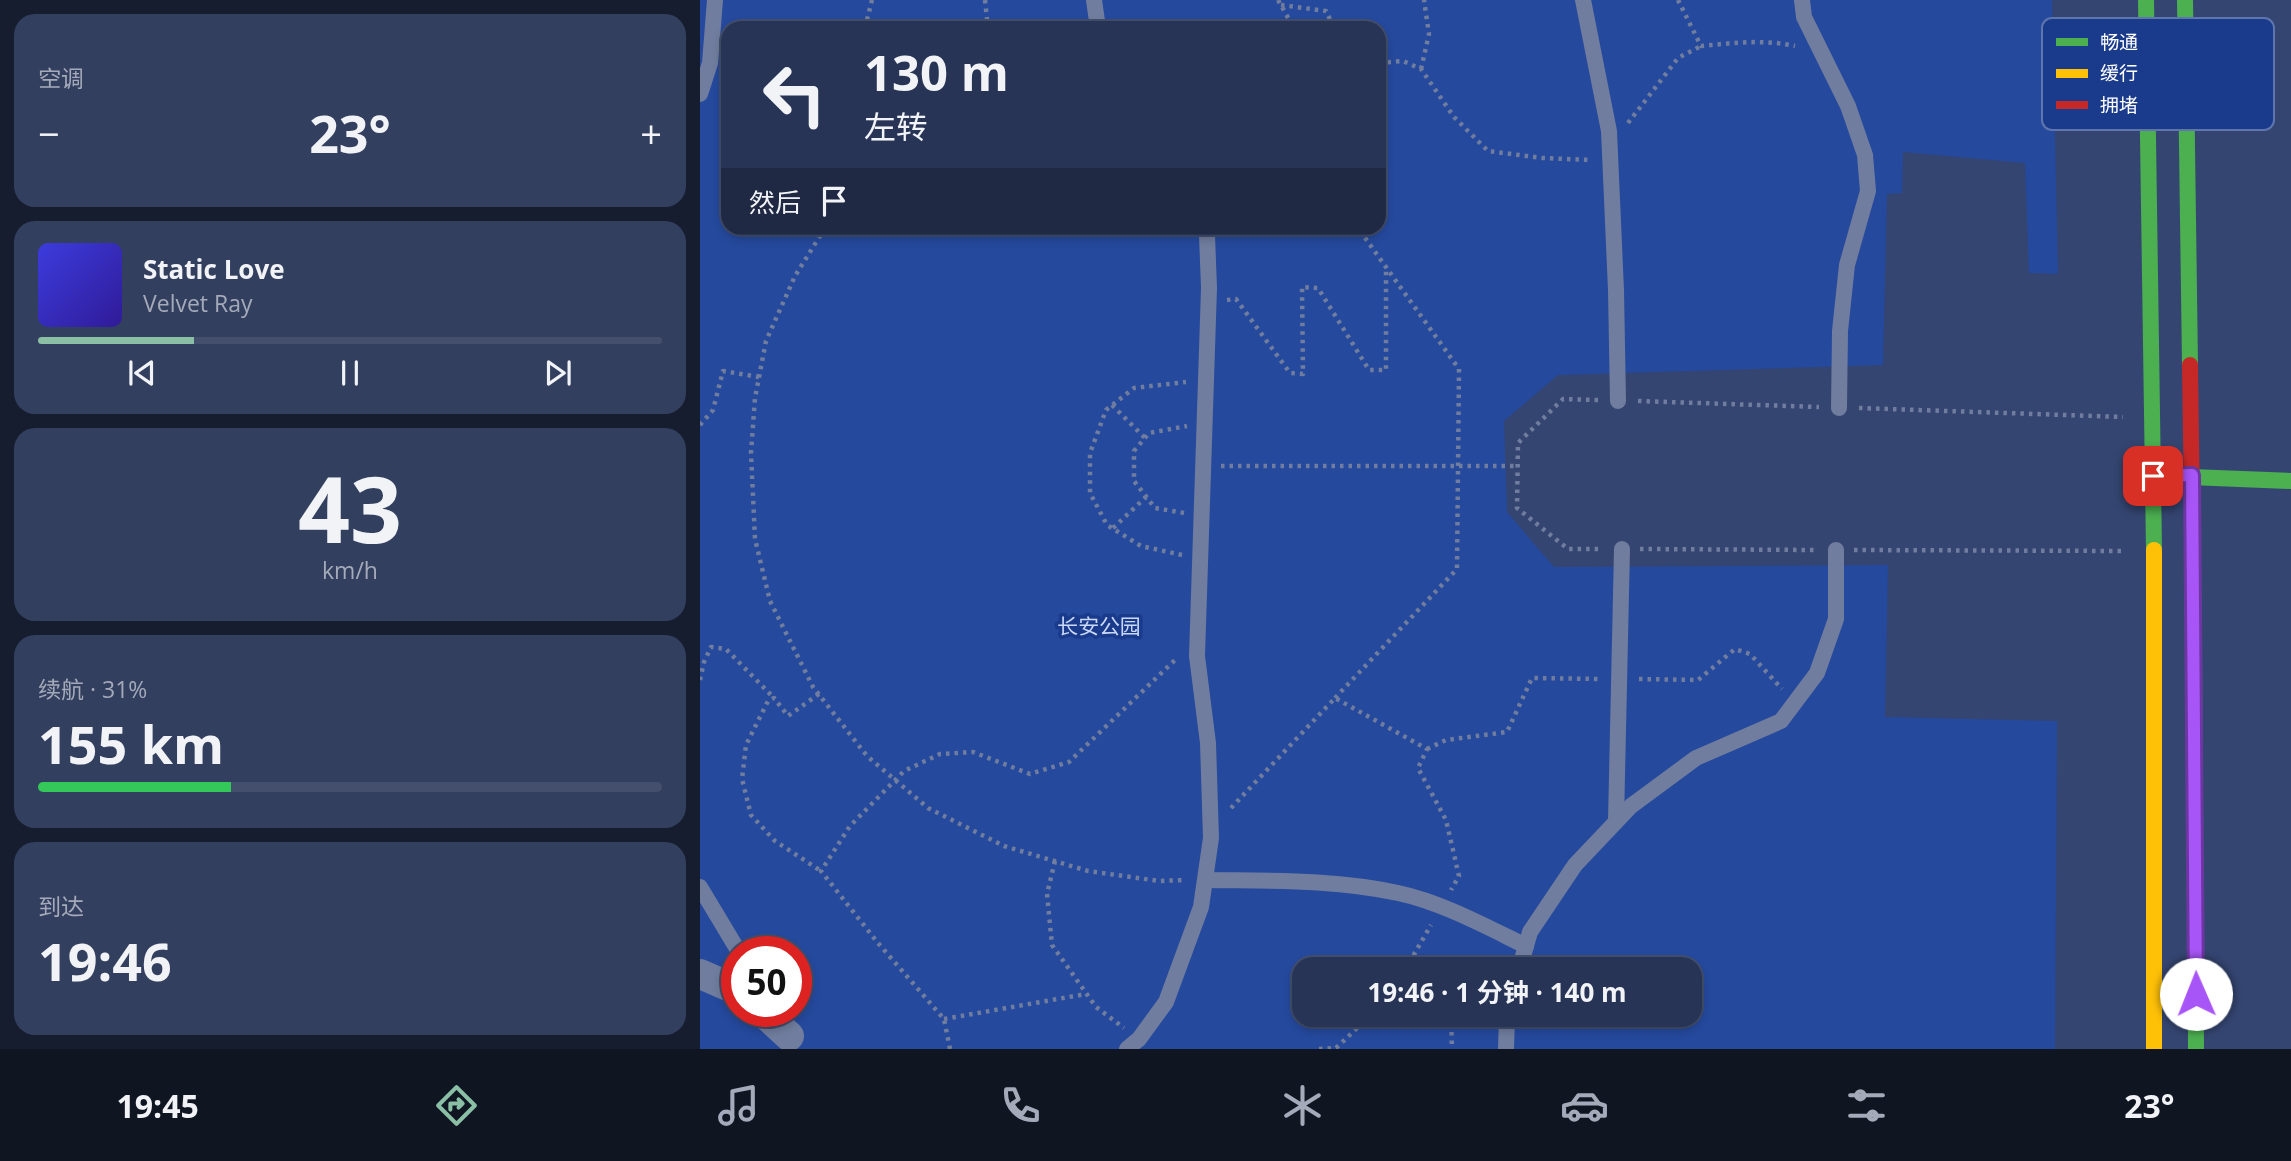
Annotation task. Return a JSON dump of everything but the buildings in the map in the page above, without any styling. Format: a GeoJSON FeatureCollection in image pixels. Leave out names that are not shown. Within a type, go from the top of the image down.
{"type":"FeatureCollection","features":[{"type":"Feature","properties":{"kind":"main road"},"geometry":{"type":"LineString","coordinates":[[2146,0],[2146,18]]}},
{"type":"Feature","properties":{"kind":"main road"},"geometry":{"type":"LineString","coordinates":[[2185,0],[2185,18]]}},
{"type":"Feature","properties":{"kind":"main road"},"geometry":{"type":"LineString","coordinates":[[2148,130],[2154,551],[2154,1049]]}},
{"type":"Feature","properties":{"kind":"main road"},"geometry":{"type":"LineString","coordinates":[[2187,130],[2196,1049]]}},
{"type":"Feature","properties":{"kind":"main road"},"geometry":{"type":"LineString","coordinates":[[2153,476],[2192,475],[2291,481]]}},
{"type":"Feature","properties":{"kind":"street"},"geometry":{"type":"LineString","coordinates":[[700,974],[721,983]]}},
{"type":"Feature","properties":{"kind":"lane"},"geometry":{"type":"LineString","coordinates":[[700,94],[710,63],[715,0]]}},
{"type":"Feature","properties":{"kind":"lane"},"geometry":{"type":"LineString","coordinates":[[1094,0],[1097,21]]}},
{"type":"Feature","properties":{"kind":"lane"},"geometry":{"type":"LineString","coordinates":[[1583,0],[1609,131],[1618,401]]}},
{"type":"Feature","properties":{"kind":"lane"},"geometry":{"type":"LineString","coordinates":[[1802,0],[1804,17],[1848,106],[1865,155],[1868,191],[1847,265],[1840,331],[1839,408]]}},
{"type":"Feature","properties":{"kind":"lane"},"geometry":{"type":"LineString","coordinates":[[1138,1045],[1166,1002],[1201,907],[1211,829],[1208,743],[1197,656],[1209,302],[1207,235]]}},
{"type":"Feature","properties":{"kind":"lane"},"geometry":{"type":"LineString","coordinates":[[1616,821],[1622,549]]}},
{"type":"Feature","properties":{"kind":"lane"},"geometry":{"type":"LineString","coordinates":[[1523,957],[1530,932],[1575,865],[1631,806],[1696,758],[1781,721],[1817,673],[1836,618],[1836,550]]}},
{"type":"Feature","properties":{"kind":"lane"},"geometry":{"type":"LineString","coordinates":[[1206,880],[1317,881],[1399,893],[1465,917],[1526,946]]}},
{"type":"Feature","properties":{"kind":"lane"},"geometry":{"type":"LineString","coordinates":[[700,887],[729,936]]}},
{"type":"Feature","properties":{"kind":"lane"},"geometry":{"type":"LineString","coordinates":[[1506,1049],[1507,1027]]}},
{"type":"Feature","properties":{"kind":"path"},"geometry":{"type":"LineString","coordinates":[[867,21],[873,0]]}},
{"type":"Feature","properties":{"kind":"path"},"geometry":{"type":"LineString","coordinates":[[985,0],[987,21]]}},
{"type":"Feature","properties":{"kind":"path"},"geometry":{"type":"LineString","coordinates":[[1421,69],[1429,34],[1424,0]]}},
{"type":"Feature","properties":{"kind":"path"},"geometry":{"type":"LineString","coordinates":[[1678,0],[1701,47]]}},
{"type":"Feature","properties":{"kind":"path"},"geometry":{"type":"LineString","coordinates":[[1280,3],[1326,11],[1331,21]]}},
{"type":"Feature","properties":{"kind":"path"},"geometry":{"type":"LineString","coordinates":[[1280,3],[1290,21]]}},
{"type":"Feature","properties":{"kind":"path"},"geometry":{"type":"LineString","coordinates":[[1386,62],[1403,61],[1421,69],[1454,117],[1488,152],[1542,158],[1610,155],[1649,93],[1678,58],[1701,47],[1742,41],[1773,41],[1821,54]]}},
{"type":"Feature","properties":{"kind":"path"},"geometry":{"type":"LineString","coordinates":[[821,235],[795,276],[766,341],[755,398],[751,453],[755,539],[770,601],[813,687],[867,755],[928,808],[1004,846],[1088,871],[1159,881],[1206,880]]}},
{"type":"Feature","properties":{"kind":"path"},"geometry":{"type":"LineString","coordinates":[[1211,829],[1457,569],[1459,369],[1363,235]]}},
{"type":"Feature","properties":{"kind":"path"},"geometry":{"type":"LineString","coordinates":[[1209,302],[1236,299],[1290,373],[1303,374],[1302,287],[1318,288],[1369,370],[1386,370],[1386,266]]}},
{"type":"Feature","properties":{"kind":"path"},"geometry":{"type":"LineString","coordinates":[[700,425],[713,410],[723,371],[759,377]]}},
{"type":"Feature","properties":{"kind":"path"},"geometry":{"type":"LineString","coordinates":[[1200,558],[1141,546],[1107,525],[1090,493],[1090,453],[1106,410],[1134,388],[1206,380]]}},
{"type":"Feature","properties":{"kind":"path"},"geometry":{"type":"LineString","coordinates":[[2152,418],[1563,399],[1518,443],[1517,508],[1569,549],[2154,551]]}},
{"type":"Feature","properties":{"kind":"path"},"geometry":{"type":"LineString","coordinates":[[1112,405],[1145,438]]}},
{"type":"Feature","properties":{"kind":"path"},"geometry":{"type":"LineString","coordinates":[[1202,516],[1156,508],[1134,481],[1134,451],[1149,433],[1173,426],[1205,424]]}},
{"type":"Feature","properties":{"kind":"path"},"geometry":{"type":"LineString","coordinates":[[1203,466],[1517,466]]}},
{"type":"Feature","properties":{"kind":"path"},"geometry":{"type":"LineString","coordinates":[[1113,528],[1146,497]]}},
{"type":"Feature","properties":{"kind":"path"},"geometry":{"type":"LineString","coordinates":[[821,871],[850,826],[904,771],[940,754],[973,752],[1030,774],[1069,762],[1197,638]]}},
{"type":"Feature","properties":{"kind":"path"},"geometry":{"type":"LineString","coordinates":[[700,680],[711,647],[726,649],[788,716],[819,694]]}},
{"type":"Feature","properties":{"kind":"path"},"geometry":{"type":"LineString","coordinates":[[774,698],[768,701],[746,746],[742,779],[751,815],[775,841],[821,871],[878,943],[944,1019],[950,1049]]}},
{"type":"Feature","properties":{"kind":"path"},"geometry":{"type":"LineString","coordinates":[[1335,698],[1427,749],[1418,768],[1446,820],[1459,876],[1413,957]]}},
{"type":"Feature","properties":{"kind":"path"},"geometry":{"type":"LineString","coordinates":[[1055,861],[1047,894],[1052,945],[1096,1006],[1138,1045]]}},
{"type":"Feature","properties":{"kind":"path"},"geometry":{"type":"LineString","coordinates":[[944,1019],[1086,994]]}},
{"type":"Feature","properties":{"kind":"path"},"geometry":{"type":"LineString","coordinates":[[1319,1049],[1336,1048],[1358,1027]]}},
{"type":"Feature","properties":{"kind":"path"},"geometry":{"type":"LineString","coordinates":[[1451,1027],[1452,1049]]}},
{"type":"Feature","properties":{"kind":"green space","name":"长安公园"},"geometry":{"type":"Polygon","coordinates":[[[700,0],[2052,0],[2052,18],[2042,18],[2042,130],[2055,130],[2058,274],[2029,273],[2025,163],[1903,152],[1902,193],[1887,194],[1883,365],[1558,375],[1504,421],[1507,512],[1554,567],[1888,565],[1885,717],[2057,721],[2055,1049],[700,1049],[700,0]]]}},
{"type":"Feature","properties":{"kind":"traffic: fast"},"geometry":{"type":"LineString","coordinates":[[2146,0],[2146,18]]}},
{"type":"Feature","properties":{"kind":"traffic: fast"},"geometry":{"type":"LineString","coordinates":[[2185,0],[2185,18]]}},
{"type":"Feature","properties":{"kind":"traffic: fast"},"geometry":{"type":"LineString","coordinates":[[2148,130],[2154,550]]}},
{"type":"Feature","properties":{"kind":"traffic: fast"},"geometry":{"type":"LineString","coordinates":[[2187,130],[2190,365]]}},
{"type":"Feature","properties":{"kind":"traffic: fast"},"geometry":{"type":"LineString","coordinates":[[2165,476],[2291,481]]}},
{"type":"Feature","properties":{"kind":"traffic: fast"},"geometry":{"type":"LineString","coordinates":[[2194,652],[2196,1049]]}},
{"type":"Feature","properties":{"kind":"traffic: slow"},"geometry":{"type":"LineString","coordinates":[[2154,550],[2154,1049]]}},
{"type":"Feature","properties":{"kind":"traffic: jam"},"geometry":{"type":"LineString","coordinates":[[2190,365],[2194,652]]}},
{"type":"Feature","properties":{"kind":"route"},"geometry":{"type":"LineString","coordinates":[[2153,476],[2192,475],[2196,994]]}}]}
